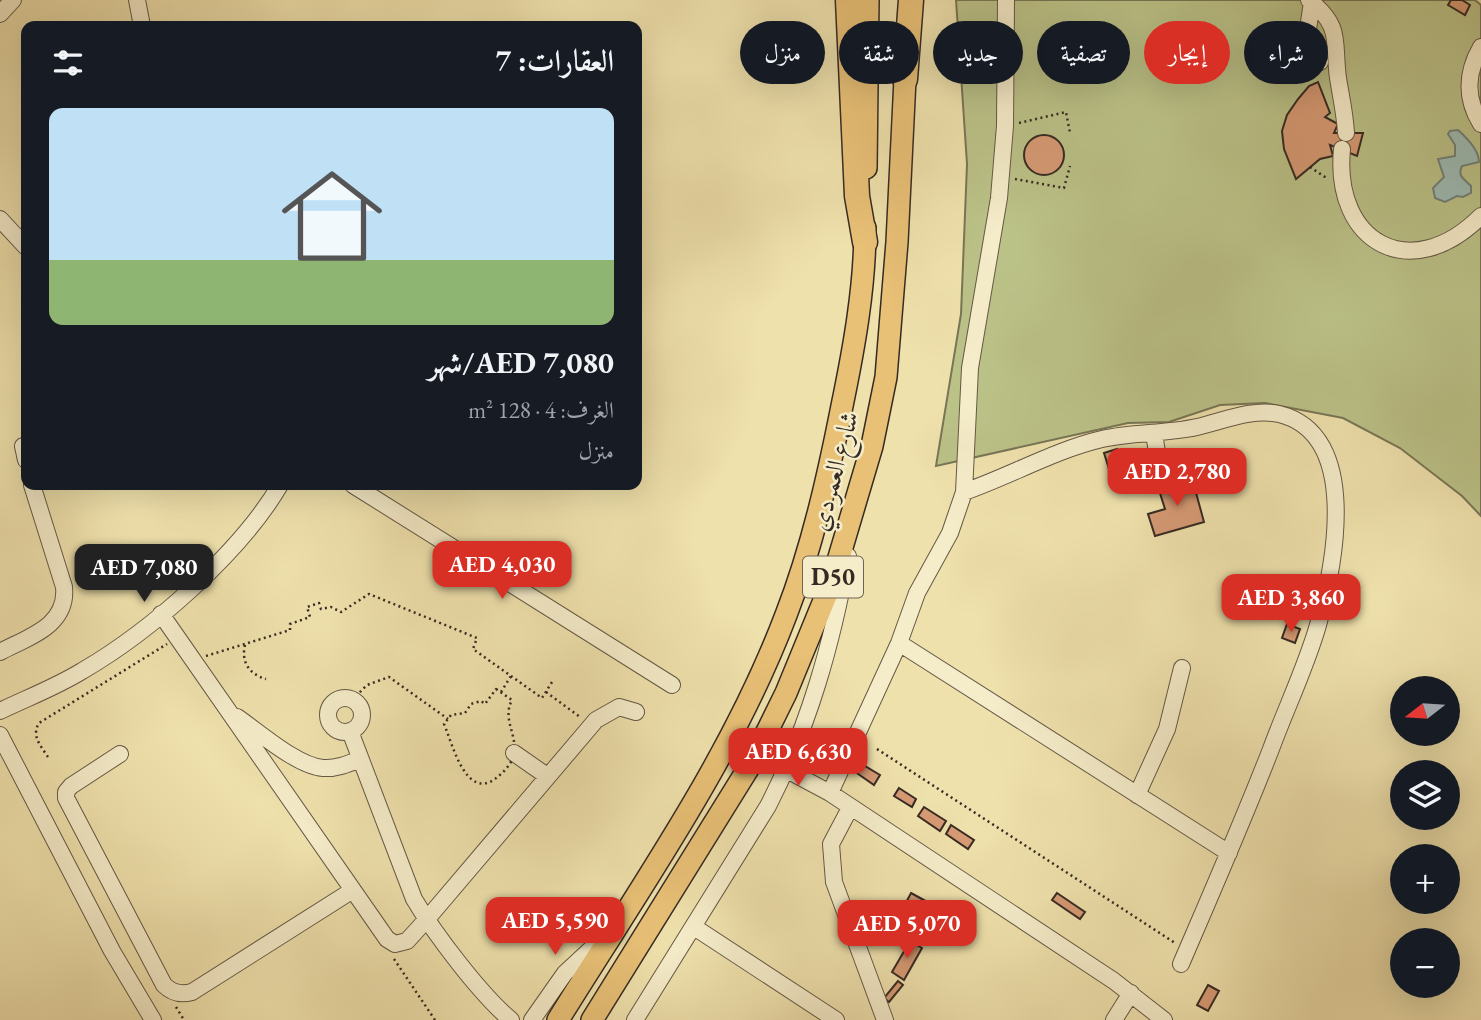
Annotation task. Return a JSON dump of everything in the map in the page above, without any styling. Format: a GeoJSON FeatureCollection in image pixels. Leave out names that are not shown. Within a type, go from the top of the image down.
{"type":"FeatureCollection","features":[{"type":"Feature","properties":{"kind":"highway"},"geometry":{"type":"LineString","coordinates":[[848,0],[857,196],[865,242]]}},
{"type":"Feature","properties":{"kind":"highway"},"geometry":{"type":"LineString","coordinates":[[909,21],[911,0]]}},
{"type":"Feature","properties":{"kind":"main road","name":"شارع العمردي"},"geometry":{"type":"LineString","coordinates":[[558,1020],[720,756],[785,617],[801,574],[835,443],[856,323],[865,242],[868,0]]}},
{"type":"Feature","properties":{"kind":"main road","name":"شارع العمردي"},"geometry":{"type":"LineString","coordinates":[[898,0],[900,21]]}},
{"type":"Feature","properties":{"kind":"main road","name":"شارع العمردي"},"geometry":{"type":"LineString","coordinates":[[592,1020],[717,824],[757,752],[807,644],[832,581],[872,446],[886,377],[897,242],[905,84]]}},
{"type":"Feature","properties":{"kind":"street"},"geometry":{"type":"LineString","coordinates":[[0,14],[13,0]]}},
{"type":"Feature","properties":{"kind":"street"},"geometry":{"type":"LineString","coordinates":[[137,0],[141,21]]}},
{"type":"Feature","properties":{"kind":"street"},"geometry":{"type":"LineString","coordinates":[[830,793],[899,643],[917,593],[950,533],[964,492],[970,368],[1001,176],[1005,126],[1006,0]]}},
{"type":"Feature","properties":{"kind":"street"},"geometry":{"type":"LineString","coordinates":[[1309,21],[1311,1]]}},
{"type":"Feature","properties":{"kind":"street"},"geometry":{"type":"LineString","coordinates":[[1311,1],[1328,20],[1338,43],[1337,67],[1346,133]]}},
{"type":"Feature","properties":{"kind":"street"},"geometry":{"type":"LineString","coordinates":[[1481,47],[1468,78],[1469,96],[1481,124]]}},
{"type":"Feature","properties":{"kind":"street"},"geometry":{"type":"LineString","coordinates":[[1342,149],[1341,186],[1352,214],[1378,241],[1393,249],[1411,253],[1429,251],[1461,234],[1481,216]]}},
{"type":"Feature","properties":{"kind":"street"},"geometry":{"type":"LineString","coordinates":[[0,219],[21,242]]}},
{"type":"Feature","properties":{"kind":"street"},"geometry":{"type":"LineString","coordinates":[[964,492],[1085,444],[1119,436],[1154,434],[1256,412],[1278,414],[1300,421],[1317,438],[1328,458],[1333,480],[1334,541],[1331,571],[1317,628],[1184,957]]}},
{"type":"Feature","properties":{"kind":"street"},"geometry":{"type":"LineString","coordinates":[[1154,434],[1162,482]]}},
{"type":"Feature","properties":{"kind":"street"},"geometry":{"type":"LineString","coordinates":[[0,652],[49,626],[64,605],[64,587],[34,490]]}},
{"type":"Feature","properties":{"kind":"street"},"geometry":{"type":"LineString","coordinates":[[0,711],[82,671],[161,614],[237,541],[277,490]]}},
{"type":"Feature","properties":{"kind":"street"},"geometry":{"type":"LineString","coordinates":[[361,490],[672,685]]}},
{"type":"Feature","properties":{"kind":"street"},"geometry":{"type":"LineString","coordinates":[[635,1020],[768,806],[787,770],[825,664],[842,590],[852,514]]}},
{"type":"Feature","properties":{"kind":"street"},"geometry":{"type":"LineString","coordinates":[[161,614],[353,890],[391,942],[399,944],[407,941],[427,919],[591,725],[614,708],[625,707],[636,712]]}},
{"type":"Feature","properties":{"kind":"street"},"geometry":{"type":"LineString","coordinates":[[899,643],[1228,853]]}},
{"type":"Feature","properties":{"kind":"street"},"geometry":{"type":"LineString","coordinates":[[1137,795],[1167,729],[1182,668]]}},
{"type":"Feature","properties":{"kind":"street"},"geometry":{"type":"LineString","coordinates":[[352,700],[362,713],[359,724],[350,731],[338,730],[328,717],[335,702],[352,700]]}},
{"type":"Feature","properties":{"kind":"street"},"geometry":{"type":"LineString","coordinates":[[229,712],[308,764],[333,768],[360,760]]}},
{"type":"Feature","properties":{"kind":"street"},"geometry":{"type":"LineString","coordinates":[[350,731],[409,887],[427,919],[493,1003],[511,1020]]}},
{"type":"Feature","properties":{"kind":"street"},"geometry":{"type":"LineString","coordinates":[[0,735],[111,951],[153,1020]]}},
{"type":"Feature","properties":{"kind":"street"},"geometry":{"type":"LineString","coordinates":[[514,753],[547,776]]}},
{"type":"Feature","properties":{"kind":"street"},"geometry":{"type":"LineString","coordinates":[[120,754],[71,786],[66,792],[66,798],[164,985],[172,991],[181,994],[192,992],[353,890]]}},
{"type":"Feature","properties":{"kind":"street"},"geometry":{"type":"LineString","coordinates":[[787,770],[830,793],[1131,993],[1164,1020]]}},
{"type":"Feature","properties":{"kind":"street"},"geometry":{"type":"LineString","coordinates":[[850,808],[831,844],[834,882],[885,1020]]}},
{"type":"Feature","properties":{"kind":"street"},"geometry":{"type":"LineString","coordinates":[[694,927],[836,1020]]}},
{"type":"Feature","properties":{"kind":"street"},"geometry":{"type":"LineString","coordinates":[[532,1020],[571,967],[615,929]]}},
{"type":"Feature","properties":{"kind":"street"},"geometry":{"type":"LineString","coordinates":[[1114,1020],[1131,993]]}},
{"type":"Feature","properties":{"kind":"path"},"geometry":{"type":"LineString","coordinates":[[1005,126],[1066,112],[1070,133]]}},
{"type":"Feature","properties":{"kind":"path"},"geometry":{"type":"LineString","coordinates":[[1001,176],[1064,188],[1070,166]]}},
{"type":"Feature","properties":{"kind":"path"},"geometry":{"type":"LineString","coordinates":[[1310,167],[1341,186]]}},
{"type":"Feature","properties":{"kind":"path"},"geometry":{"type":"LineString","coordinates":[[192,658],[290,630],[290,624],[310,617],[307,607],[319,603],[321,609],[331,607],[341,612],[369,594],[477,638],[473,649],[542,698],[552,682]]}},
{"type":"Feature","properties":{"kind":"path"},"geometry":{"type":"LineString","coordinates":[[48,757],[35,734],[39,723],[150,652],[178,638]]}},
{"type":"Feature","properties":{"kind":"path"},"geometry":{"type":"LineString","coordinates":[[245,644],[245,662],[257,676],[266,679]]}},
{"type":"Feature","properties":{"kind":"path"},"geometry":{"type":"LineString","coordinates":[[501,692],[512,676]]}},
{"type":"Feature","properties":{"kind":"path"},"geometry":{"type":"LineString","coordinates":[[352,700],[367,685],[389,677],[448,719]]}},
{"type":"Feature","properties":{"kind":"path"},"geometry":{"type":"LineString","coordinates":[[496,689],[501,692],[512,700],[508,719],[514,753],[509,765],[495,779],[483,783],[470,780],[444,724],[451,715],[464,713],[471,704],[481,701],[485,704],[496,689]]}},
{"type":"Feature","properties":{"kind":"path"},"geometry":{"type":"LineString","coordinates":[[546,692],[591,725]]}},
{"type":"Feature","properties":{"kind":"path"},"geometry":{"type":"LineString","coordinates":[[877,749],[1184,957]]}},
{"type":"Feature","properties":{"kind":"path"},"geometry":{"type":"LineString","coordinates":[[391,942],[393,957],[435,1020]]}},
{"type":"Feature","properties":{"kind":"green space"},"geometry":{"type":"Polygon","coordinates":[[[956,0],[1475,0],[1481,5],[1481,516],[1462,496],[1400,448],[1343,418],[1265,403],[1220,405],[1169,422],[1128,423],[936,466],[961,314],[967,164],[962,84],[1023,84],[1023,21],[957,21],[956,0]]]}},
{"type":"Feature","properties":{"kind":"water"},"geometry":{"type":"Polygon","coordinates":[[[1458,130],[1475,149],[1479,162],[1462,166],[1460,172],[1471,186],[1471,193],[1445,202],[1435,198],[1433,188],[1444,177],[1438,159],[1455,156],[1455,145],[1448,134],[1458,130]]]}},
{"type":"Feature","properties":{"kind":"building"},"geometry":{"type":"Polygon","coordinates":[[[1451,0],[1462,0],[1470,5],[1465,15],[1448,5],[1451,0]]]}},
{"type":"Feature","properties":{"kind":"building"},"geometry":{"type":"Polygon","coordinates":[[[1319,84],[1330,113],[1325,117],[1338,124],[1334,133],[1363,133],[1357,156],[1330,145],[1333,156],[1320,159],[1296,179],[1284,149],[1282,131],[1287,115],[1309,86],[1319,84]]]}},
{"type":"Feature","properties":{"kind":"building"},"geometry":{"type":"Polygon","coordinates":[[[1044,135],[1052,136],[1058,141],[1063,147],[1063,163],[1058,169],[1052,174],[1044,175],[1036,174],[1030,169],[1025,163],[1024,155],[1025,147],[1030,141],[1036,136],[1044,135]]]}},
{"type":"Feature","properties":{"kind":"building"},"geometry":{"type":"Polygon","coordinates":[[[1117,449],[1126,478],[1113,482],[1104,453],[1117,449]]]}},
{"type":"Feature","properties":{"kind":"building"},"geometry":{"type":"Polygon","coordinates":[[[1192,478],[1204,522],[1155,536],[1148,514],[1165,509],[1158,487],[1192,478]]]}},
{"type":"Feature","properties":{"kind":"building"},"geometry":{"type":"Polygon","coordinates":[[[1287,624],[1300,629],[1295,643],[1282,638],[1287,624]]]}},
{"type":"Feature","properties":{"kind":"building"},"geometry":{"type":"Polygon","coordinates":[[[855,760],[880,775],[874,785],[851,769],[855,760]]]}},
{"type":"Feature","properties":{"kind":"building"},"geometry":{"type":"Polygon","coordinates":[[[899,788],[916,799],[912,807],[894,796],[899,788]]]}},
{"type":"Feature","properties":{"kind":"building"},"geometry":{"type":"Polygon","coordinates":[[[924,807],[946,821],[940,831],[918,816],[924,807]]]}},
{"type":"Feature","properties":{"kind":"building"},"geometry":{"type":"Polygon","coordinates":[[[951,825],[974,840],[968,849],[946,834],[951,825]]]}},
{"type":"Feature","properties":{"kind":"building"},"geometry":{"type":"Polygon","coordinates":[[[911,893],[942,910],[935,923],[925,917],[922,921],[902,910],[911,893]]]}},
{"type":"Feature","properties":{"kind":"building"},"geometry":{"type":"Polygon","coordinates":[[[1057,893],[1085,912],[1080,919],[1052,900],[1057,893]]]}},
{"type":"Feature","properties":{"kind":"building"},"geometry":{"type":"Polygon","coordinates":[[[910,941],[922,948],[904,980],[892,972],[910,941]]]}},
{"type":"Feature","properties":{"kind":"building"},"geometry":{"type":"Polygon","coordinates":[[[898,981],[903,985],[889,1002],[884,998],[898,981]]]}},
{"type":"Feature","properties":{"kind":"building"},"geometry":{"type":"Polygon","coordinates":[[[1208,985],[1219,991],[1208,1011],[1197,1005],[1208,985]]]}}]}
